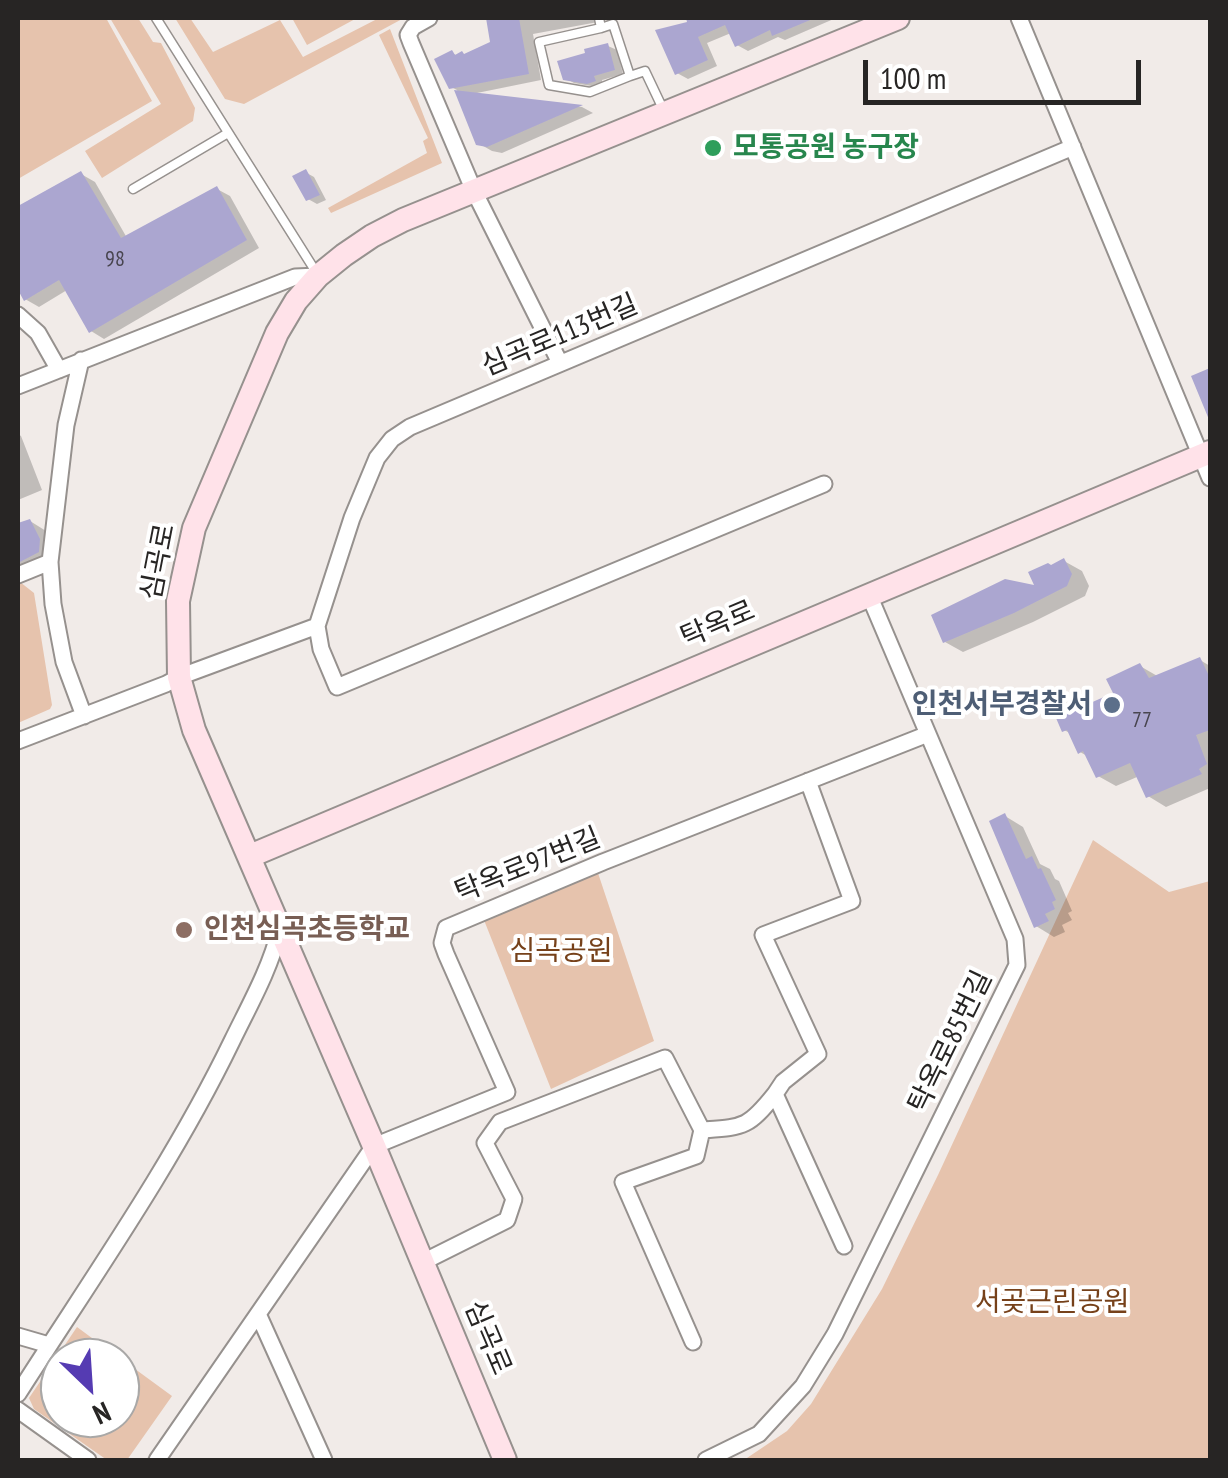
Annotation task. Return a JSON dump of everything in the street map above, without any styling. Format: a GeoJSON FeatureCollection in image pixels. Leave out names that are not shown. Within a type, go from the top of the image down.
{"type":"FeatureCollection","features":[{"type":"Feature","properties":{"kind":"street"},"geometry":{"type":"LineString","coordinates":[[429,18],[413,27],[408,35],[474,191],[560,364]]}},
{"type":"Feature","properties":{"kind":"street","name":"심곡로"},"geometry":{"type":"LineString","coordinates":[[505,1460],[194,730],[178,677],[178,602],[194,528],[276,333],[318,276],[372,236],[898,18]]}},
{"type":"Feature","properties":{"kind":"street"},"geometry":{"type":"LineString","coordinates":[[1019,18],[1206,454],[1210,478]]}},
{"type":"Feature","properties":{"kind":"street","name":"심곡로113번길"},"geometry":{"type":"LineString","coordinates":[[317,626],[376,458],[392,439],[410,427],[1073,148]]}},
{"type":"Feature","properties":{"kind":"street"},"geometry":{"type":"LineString","coordinates":[[22,380],[59,370],[295,276],[318,276]]}},
{"type":"Feature","properties":{"kind":"street"},"geometry":{"type":"LineString","coordinates":[[18,316],[38,333],[59,370]]}},
{"type":"Feature","properties":{"kind":"street"},"geometry":{"type":"LineString","coordinates":[[81,360],[66,425],[50,562],[64,662],[84,716]]}},
{"type":"Feature","properties":{"kind":"street","name":"탁옥로"},"geometry":{"type":"LineString","coordinates":[[250,856],[1206,454]]}},
{"type":"Feature","properties":{"kind":"street"},"geometry":{"type":"LineString","coordinates":[[18,741],[317,626],[337,687],[824,484]]}},
{"type":"Feature","properties":{"kind":"street"},"geometry":{"type":"LineString","coordinates":[[18,575],[50,562]]}},
{"type":"Feature","properties":{"kind":"street","name":"탁옥로85번길"},"geometry":{"type":"LineString","coordinates":[[706,1460],[758,1434],[803,1386],[835,1334],[1017,965],[1015,939],[869,594]]}},
{"type":"Feature","properties":{"kind":"street","name":"탁옥로97번길"},"geometry":{"type":"LineString","coordinates":[[374,1146],[507,1092],[442,944],[446,928],[928,734]]}},
{"type":"Feature","properties":{"kind":"street"},"geometry":{"type":"LineString","coordinates":[[702,1130],[742,1127],[759,1114],[783,1082],[818,1054],[763,935],[852,901],[808,781]]}},
{"type":"Feature","properties":{"kind":"street"},"geometry":{"type":"LineString","coordinates":[[54,1338],[150,1190],[214,1077],[273,956],[280,929]]}},
{"type":"Feature","properties":{"kind":"street"},"geometry":{"type":"LineString","coordinates":[[423,1262],[507,1220],[514,1199],[485,1143],[500,1122],[666,1058],[702,1130],[696,1156],[624,1182],[692,1342]]}},
{"type":"Feature","properties":{"kind":"street"},"geometry":{"type":"LineString","coordinates":[[775,1094],[844,1246]]}},
{"type":"Feature","properties":{"kind":"street"},"geometry":{"type":"LineString","coordinates":[[157,1460],[374,1146]]}},
{"type":"Feature","properties":{"kind":"street"},"geometry":{"type":"LineString","coordinates":[[259,1316],[324,1460]]}},
{"type":"Feature","properties":{"kind":"street"},"geometry":{"type":"LineString","coordinates":[[18,1394],[40,1360]]}},
{"type":"Feature","properties":{"kind":"street"},"geometry":{"type":"LineString","coordinates":[[18,1410],[88,1460]]}},
{"type":"Feature","properties":{"kind":"lane"},"geometry":{"type":"LineString","coordinates":[[156,18],[318,276]]}},
{"type":"Feature","properties":{"kind":"lane"},"geometry":{"type":"LineString","coordinates":[[630,76],[613,24],[600,23],[539,42],[549,85],[590,92],[645,71],[665,113]]}},
{"type":"Feature","properties":{"kind":"lane"},"geometry":{"type":"LineString","coordinates":[[133,189],[228,133]]}},
{"type":"Feature","properties":{"kind":"green space"},"geometry":{"type":"Polygon","coordinates":[[[18,18],[106,18],[152,101],[18,179],[18,18]]]}},
{"type":"Feature","properties":{"kind":"green space"},"geometry":{"type":"Polygon","coordinates":[[[110,18],[138,18],[153,42],[161,43],[195,108],[193,121],[102,178],[85,151],[161,104],[110,18]]]}},
{"type":"Feature","properties":{"kind":"green space"},"geometry":{"type":"Polygon","coordinates":[[[175,18],[190,18],[213,52],[280,20],[303,57],[379,18],[404,18],[244,104],[225,99],[175,18]]]}},
{"type":"Feature","properties":{"kind":"green space"},"geometry":{"type":"Polygon","coordinates":[[[292,18],[357,18],[307,45],[292,18]]]}},
{"type":"Feature","properties":{"kind":"green space"},"geometry":{"type":"Polygon","coordinates":[[[390,29],[442,163],[331,213],[328,208],[427,153],[423,141],[428,138],[379,35],[390,29]]]}},
{"type":"Feature","properties":{"kind":"green space"},"geometry":{"type":"Polygon","coordinates":[[[18,583],[34,593],[52,705],[18,723],[18,583]]]}},
{"type":"Feature","properties":{"kind":"green space","name":"서곶근린공원"},"geometry":{"type":"Polygon","coordinates":[[[1093,840],[1169,892],[1210,881],[1210,1460],[744,1460],[787,1431],[811,1404],[882,1289],[1093,840]]]}},
{"type":"Feature","properties":{"kind":"green space","name":"심곡공원"},"geometry":{"type":"Polygon","coordinates":[[[594,861],[654,1041],[551,1089],[480,910],[594,861]]]}},
{"type":"Feature","properties":{"kind":"green space"},"geometry":{"type":"Polygon","coordinates":[[[77,1327],[92,1338],[70,1338],[77,1327]]]}},
{"type":"Feature","properties":{"kind":"green space"},"geometry":{"type":"Polygon","coordinates":[[[140,1373],[172,1396],[127,1460],[107,1460],[76,1438],[140,1438],[140,1373]]]}},
{"type":"Feature","properties":{"kind":"green space"},"geometry":{"type":"Polygon","coordinates":[[[40,1382],[40,1413],[29,1398],[40,1382]]]}},
{"type":"Feature","properties":{"kind":"building"},"geometry":{"type":"Polygon","coordinates":[[[486,18],[519,18],[529,74],[449,89],[434,59],[452,50],[455,55],[462,51],[464,54],[490,42],[486,18]]]}},
{"type":"Feature","properties":{"kind":"building"},"geometry":{"type":"Polygon","coordinates":[[[686,18],[815,18],[772,36],[770,30],[735,47],[725,25],[698,37],[708,60],[675,75],[655,30],[687,22],[686,18]]]}},
{"type":"Feature","properties":{"kind":"building"},"geometry":{"type":"Polygon","coordinates":[[[608,43],[615,70],[594,76],[596,81],[587,84],[563,80],[557,61],[608,43]]]}},
{"type":"Feature","properties":{"kind":"building"},"geometry":{"type":"Polygon","coordinates":[[[454,90],[583,105],[487,147],[476,145],[454,90]]]}},
{"type":"Feature","properties":{"kind":"building"},"geometry":{"type":"Polygon","coordinates":[[[306,169],[320,195],[306,201],[292,176],[306,169]]]}},
{"type":"Feature","properties":{"kind":"building"},"geometry":{"type":"Polygon","coordinates":[[[81,171],[121,238],[217,186],[247,240],[89,333],[59,280],[24,301],[18,290],[18,206],[81,171]]]}},
{"type":"Feature","properties":{"kind":"building"},"geometry":{"type":"Polygon","coordinates":[[[1210,368],[1210,422],[1191,376],[1210,368]]]}},
{"type":"Feature","properties":{"kind":"building"},"geometry":{"type":"Polygon","coordinates":[[[30,519],[40,539],[39,552],[18,563],[18,523],[30,519]]]}},
{"type":"Feature","properties":{"kind":"building"},"geometry":{"type":"Polygon","coordinates":[[[1064,558],[1072,574],[1067,586],[943,643],[931,615],[1005,579],[1034,585],[1028,572],[1064,558]]]}},
{"type":"Feature","properties":{"kind":"building"},"geometry":{"type":"Polygon","coordinates":[[[1200,657],[1210,678],[1210,730],[1196,735],[1207,764],[1199,769],[1202,774],[1146,798],[1130,763],[1096,778],[1083,751],[1078,754],[1067,730],[1062,732],[1056,718],[1113,693],[1106,679],[1140,663],[1149,678],[1200,657]]]}},
{"type":"Feature","properties":{"kind":"building"},"geometry":{"type":"Polygon","coordinates":[[[1005,813],[1026,859],[1032,856],[1041,868],[1056,900],[1052,902],[1055,909],[1045,914],[1049,921],[1034,928],[989,821],[1005,813]]]}},
{"type":"Feature","properties":{"kind":"place","name":"모통공원 농구장"},"geometry":{"type":"Point","coordinates":[713,148]}},
{"type":"Feature","properties":{"kind":"place","name":"인천서부경찰서"},"geometry":{"type":"Point","coordinates":[1112,705]}},
{"type":"Feature","properties":{"kind":"place","name":"인천심곡초등학교"},"geometry":{"type":"Point","coordinates":[184,930]}}]}
